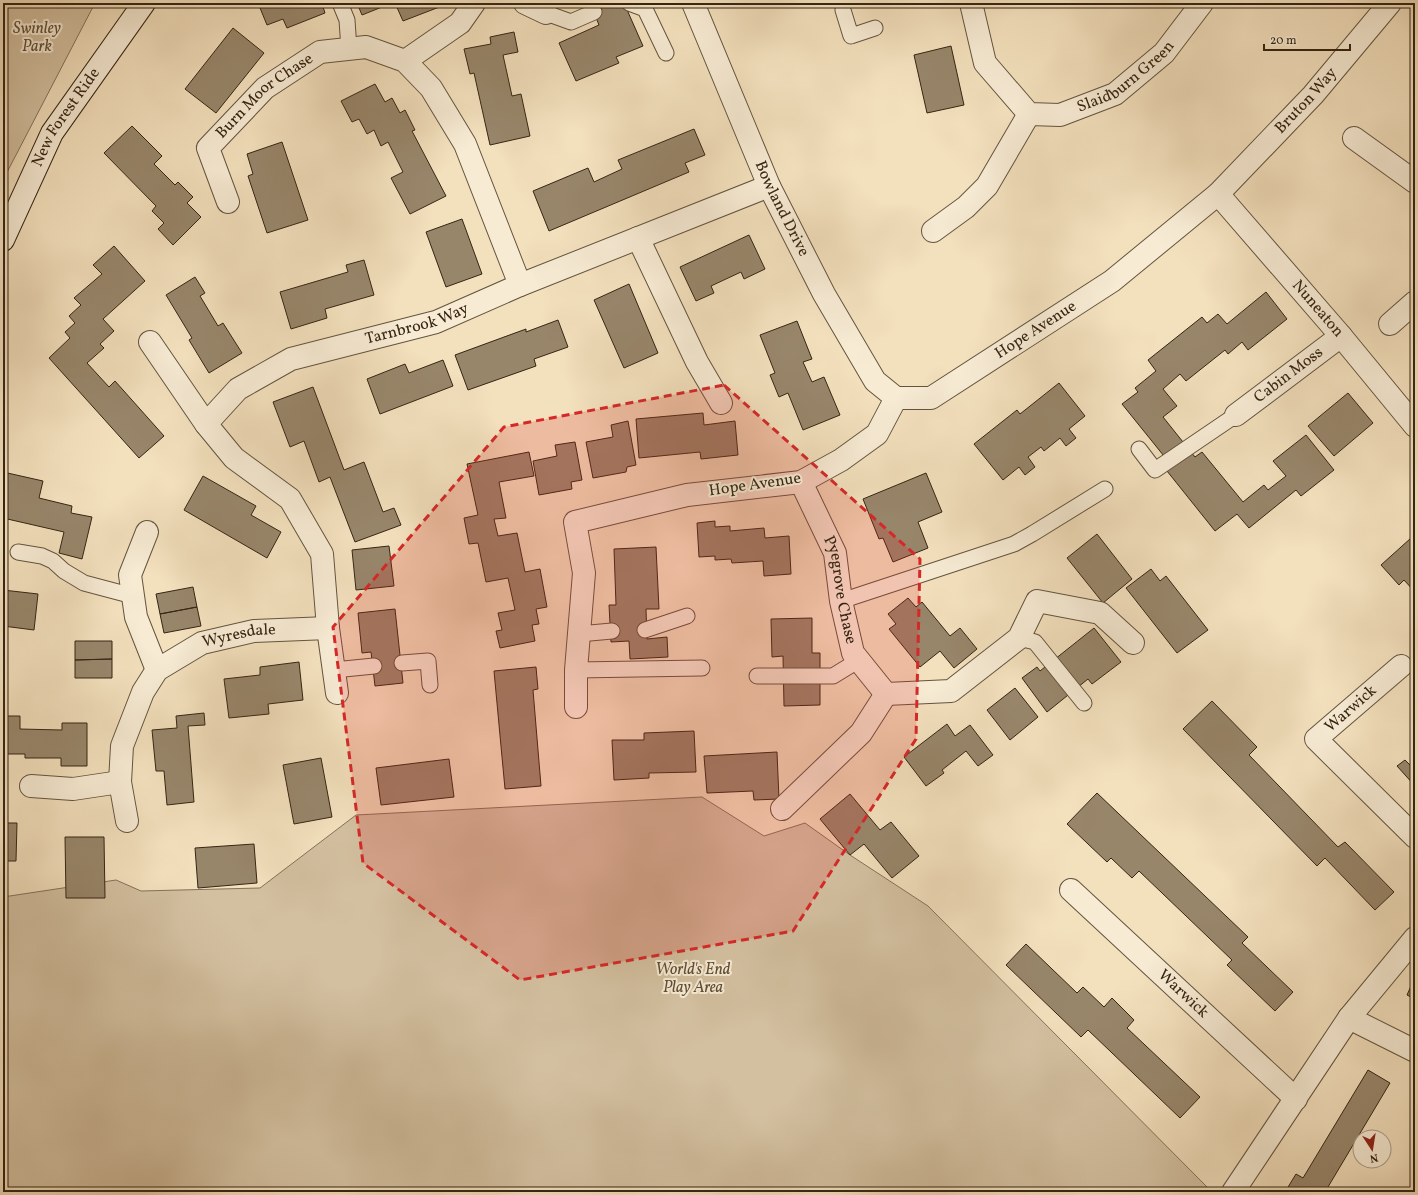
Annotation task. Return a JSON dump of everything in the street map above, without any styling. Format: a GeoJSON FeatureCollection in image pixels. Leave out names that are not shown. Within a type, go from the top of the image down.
{"type":"FeatureCollection","features":[{"type":"Feature","properties":{"kind":"street","name":"New Forest Ride"},"geometry":{"type":"LineString","coordinates":[[3,240],[52,133],[144,3]]}},
{"type":"Feature","properties":{"kind":"street"},"geometry":{"type":"LineString","coordinates":[[405,61],[460,23],[474,3]]}},
{"type":"Feature","properties":{"kind":"street"},"geometry":{"type":"LineString","coordinates":[[524,3],[546,13]]}},
{"type":"Feature","properties":{"kind":"street","name":"Bowland Drive"},"geometry":{"type":"LineString","coordinates":[[693,3],[770,186],[824,294],[875,381],[896,398]]}},
{"type":"Feature","properties":{"kind":"street"},"geometry":{"type":"LineString","coordinates":[[933,231],[966,207],[987,186],[1029,114],[985,63],[971,3]]}},
{"type":"Feature","properties":{"kind":"street","name":"Slaidburn Green"},"geometry":{"type":"LineString","coordinates":[[1029,114],[1060,115],[1115,94],[1164,53],[1202,3]]}},
{"type":"Feature","properties":{"kind":"street","name":"Bruton Way"},"geometry":{"type":"LineString","coordinates":[[1218,194],[1313,95],[1390,3]]}},
{"type":"Feature","properties":{"kind":"street","name":"Burn Moor Chase"},"geometry":{"type":"LineString","coordinates":[[228,202],[208,148],[265,88],[320,52],[366,47],[405,61],[431,88],[465,144],[520,286]]}},
{"type":"Feature","properties":{"kind":"street"},"geometry":{"type":"LineString","coordinates":[[1354,138],[1415,182]]}},
{"type":"Feature","properties":{"kind":"street","name":"Tarnbrook Way"},"geometry":{"type":"LineString","coordinates":[[206,424],[238,390],[291,359],[436,322],[520,286],[770,186]]}},
{"type":"Feature","properties":{"kind":"street","name":"Nuneaton"},"geometry":{"type":"LineString","coordinates":[[1218,194],[1341,336],[1415,426]]}},
{"type":"Feature","properties":{"kind":"street","name":"Hope Avenue"},"geometry":{"type":"LineString","coordinates":[[576,707],[576,670],[584,573],[575,522],[687,495],[801,482],[841,460],[877,434],[896,398],[931,398],[1112,281],[1218,194]]}},
{"type":"Feature","properties":{"kind":"street"},"geometry":{"type":"LineString","coordinates":[[638,238],[697,362],[721,403]]}},
{"type":"Feature","properties":{"kind":"street"},"geometry":{"type":"LineString","coordinates":[[1390,324],[1415,302]]}},
{"type":"Feature","properties":{"kind":"street","name":"Cabin Moss"},"geometry":{"type":"LineString","coordinates":[[1236,415],[1341,336]]}},
{"type":"Feature","properties":{"kind":"street"},"geometry":{"type":"LineString","coordinates":[[150,342],[206,424],[234,458],[290,499],[322,554],[328,628],[337,693]]}},
{"type":"Feature","properties":{"kind":"street","name":"Pyegrove Chase"},"geometry":{"type":"LineString","coordinates":[[801,482],[835,553],[841,601],[853,653],[886,694]]}},
{"type":"Feature","properties":{"kind":"street"},"geometry":{"type":"LineString","coordinates":[[147,532],[130,575],[136,617],[157,670]]}},
{"type":"Feature","properties":{"kind":"street"},"geometry":{"type":"LineString","coordinates":[[782,809],[861,733],[886,694],[951,691],[1019,638],[1037,601],[1100,613],[1133,643]]}},
{"type":"Feature","properties":{"kind":"street","name":"Wyresdale"},"geometry":{"type":"LineString","coordinates":[[127,821],[120,782],[122,746],[143,692],[157,670],[202,643],[254,631],[328,628]]}},
{"type":"Feature","properties":{"kind":"street","name":"Warwick"},"geometry":{"type":"LineString","coordinates":[[1401,666],[1316,739],[1415,837]]}},
{"type":"Feature","properties":{"kind":"street"},"geometry":{"type":"LineString","coordinates":[[31,786],[73,789],[120,782]]}},
{"type":"Feature","properties":{"kind":"street","name":"Warwick"},"geometry":{"type":"LineString","coordinates":[[1070,890],[1296,1098]]}},
{"type":"Feature","properties":{"kind":"street"},"geometry":{"type":"LineString","coordinates":[[1233,1192],[1349,1018],[1415,938]]}},
{"type":"Feature","properties":{"kind":"street"},"geometry":{"type":"LineString","coordinates":[[1349,1018],[1415,1051]]}},
{"type":"Feature","properties":{"kind":"lane"},"geometry":{"type":"LineString","coordinates":[[340,3],[347,20],[349,49]]}},
{"type":"Feature","properties":{"kind":"lane"},"geometry":{"type":"LineString","coordinates":[[630,3],[645,10],[666,53]]}},
{"type":"Feature","properties":{"kind":"lane"},"geometry":{"type":"LineString","coordinates":[[842,10],[851,36],[875,28]]}},
{"type":"Feature","properties":{"kind":"lane"},"geometry":{"type":"LineString","coordinates":[[546,13],[571,22],[594,12]]}},
{"type":"Feature","properties":{"kind":"lane"},"geometry":{"type":"LineString","coordinates":[[1139,449],[1155,470],[1236,415]]}},
{"type":"Feature","properties":{"kind":"lane"},"geometry":{"type":"LineString","coordinates":[[841,601],[1014,544],[1105,489]]}},
{"type":"Feature","properties":{"kind":"lane"},"geometry":{"type":"LineString","coordinates":[[18,552],[42,556],[53,561],[64,571],[84,583],[133,596]]}},
{"type":"Feature","properties":{"kind":"lane"},"geometry":{"type":"LineString","coordinates":[[645,630],[687,616]]}},
{"type":"Feature","properties":{"kind":"lane"},"geometry":{"type":"LineString","coordinates":[[579,634],[612,632]]}},
{"type":"Feature","properties":{"kind":"lane"},"geometry":{"type":"LineString","coordinates":[[1019,638],[1034,642],[1084,703]]}},
{"type":"Feature","properties":{"kind":"lane"},"geometry":{"type":"LineString","coordinates":[[757,676],[833,676],[859,660]]}},
{"type":"Feature","properties":{"kind":"lane"},"geometry":{"type":"LineString","coordinates":[[402,663],[428,661],[430,685]]}},
{"type":"Feature","properties":{"kind":"lane"},"geometry":{"type":"LineString","coordinates":[[334,670],[374,666]]}},
{"type":"Feature","properties":{"kind":"lane"},"geometry":{"type":"LineString","coordinates":[[576,670],[702,668]]}},
{"type":"Feature","properties":{"kind":"highlighted area"},"geometry":{"type":"Polygon","coordinates":[[[724,385],[920,559],[916,739],[793,931],[520,980],[363,863],[333,627],[504,427],[724,385]]]}},
{"type":"Feature","properties":{"kind":"green space","name":"Swinley Park"},"geometry":{"type":"Polygon","coordinates":[[[3,3],[95,3],[3,180],[3,3]]]}},
{"type":"Feature","properties":{"kind":"green space","name":"World's End Play Area"},"geometry":{"type":"Polygon","coordinates":[[[702,797],[764,836],[805,823],[850,855],[928,906],[1212,1192],[3,1192],[3,897],[116,880],[141,891],[260,888],[356,815],[702,797]]]}},
{"type":"Feature","properties":{"kind":"building"},"geometry":{"type":"Polygon","coordinates":[[[258,3],[333,3],[323,7],[325,13],[287,28],[283,19],[267,25],[258,3]]]}},
{"type":"Feature","properties":{"kind":"building"},"geometry":{"type":"Polygon","coordinates":[[[357,3],[392,3],[362,15],[357,3]]]}},
{"type":"Feature","properties":{"kind":"building"},"geometry":{"type":"Polygon","coordinates":[[[395,3],[441,3],[442,6],[403,21],[395,3]]]}},
{"type":"Feature","properties":{"kind":"building"},"geometry":{"type":"Polygon","coordinates":[[[590,3],[624,3],[643,46],[616,57],[619,63],[576,81],[559,43],[599,25],[590,3]]]}},
{"type":"Feature","properties":{"kind":"building"},"geometry":{"type":"Polygon","coordinates":[[[233,28],[264,53],[216,113],[185,89],[233,28]]]}},
{"type":"Feature","properties":{"kind":"building"},"geometry":{"type":"Polygon","coordinates":[[[514,32],[518,52],[503,55],[512,96],[521,94],[530,136],[490,145],[474,73],[470,74],[464,49],[491,44],[490,37],[514,32]]]}},
{"type":"Feature","properties":{"kind":"building"},"geometry":{"type":"Polygon","coordinates":[[[951,46],[964,105],[927,113],[914,55],[951,46]]]}},
{"type":"Feature","properties":{"kind":"building"},"geometry":{"type":"Polygon","coordinates":[[[375,84],[385,102],[392,98],[400,113],[405,110],[415,130],[412,131],[446,196],[410,214],[391,178],[403,172],[388,142],[381,146],[374,130],[367,134],[359,119],[352,122],[341,101],[375,84]]]}},
{"type":"Feature","properties":{"kind":"building"},"geometry":{"type":"Polygon","coordinates":[[[132,126],[162,156],[154,164],[175,185],[178,182],[193,197],[187,203],[201,217],[173,245],[158,229],[164,223],[152,211],[156,206],[104,153],[132,126]]]}},
{"type":"Feature","properties":{"kind":"building"},"geometry":{"type":"Polygon","coordinates":[[[694,129],[705,155],[685,163],[689,172],[549,231],[533,191],[588,168],[594,182],[622,169],[618,160],[694,129]]]}},
{"type":"Feature","properties":{"kind":"building"},"geometry":{"type":"Polygon","coordinates":[[[282,142],[308,220],[267,233],[248,176],[253,174],[247,154],[282,142]]]}},
{"type":"Feature","properties":{"kind":"building"},"geometry":{"type":"Polygon","coordinates":[[[462,219],[482,274],[446,287],[426,232],[462,219]]]}},
{"type":"Feature","properties":{"kind":"building"},"geometry":{"type":"Polygon","coordinates":[[[749,235],[765,269],[744,279],[741,272],[711,286],[714,293],[696,301],[680,267],[749,235]]]}},
{"type":"Feature","properties":{"kind":"building"},"geometry":{"type":"Polygon","coordinates":[[[114,246],[145,281],[103,319],[114,331],[100,344],[104,348],[87,363],[109,387],[115,381],[164,436],[139,458],[49,358],[70,338],[65,332],[75,323],[69,316],[81,305],[74,298],[102,274],[93,265],[114,246]]]}},
{"type":"Feature","properties":{"kind":"building"},"geometry":{"type":"Polygon","coordinates":[[[364,260],[374,295],[325,309],[327,318],[291,329],[280,292],[348,272],[346,265],[364,260]]]}},
{"type":"Feature","properties":{"kind":"building"},"geometry":{"type":"Polygon","coordinates":[[[195,277],[205,293],[200,296],[218,326],[223,323],[242,353],[209,373],[189,340],[192,338],[166,295],[195,277]]]}},
{"type":"Feature","properties":{"kind":"building"},"geometry":{"type":"Polygon","coordinates":[[[629,284],[658,353],[624,368],[594,300],[629,284]]]}},
{"type":"Feature","properties":{"kind":"building"},"geometry":{"type":"Polygon","coordinates":[[[1266,292],[1287,319],[1248,350],[1242,342],[1228,354],[1225,350],[1186,381],[1180,374],[1163,389],[1177,406],[1163,417],[1195,457],[1202,452],[1243,502],[1264,485],[1268,490],[1286,476],[1273,461],[1306,435],[1334,470],[1301,496],[1296,490],[1249,528],[1237,514],[1215,531],[1167,471],[1172,466],[1122,404],[1138,392],[1135,388],[1156,371],[1148,360],[1202,317],[1207,323],[1218,314],[1227,324],[1266,292]]]}},
{"type":"Feature","properties":{"kind":"building"},"geometry":{"type":"Polygon","coordinates":[[[558,320],[568,347],[534,359],[536,366],[468,390],[455,355],[526,329],[526,332],[558,320]]]}},
{"type":"Feature","properties":{"kind":"building"},"geometry":{"type":"Polygon","coordinates":[[[797,321],[812,359],[803,362],[812,382],[824,377],[840,415],[803,430],[788,393],[779,397],[770,375],[775,373],[760,335],[797,321]]]}},
{"type":"Feature","properties":{"kind":"building"},"geometry":{"type":"Polygon","coordinates":[[[443,360],[453,386],[380,414],[367,379],[405,364],[409,373],[443,360]]]}},
{"type":"Feature","properties":{"kind":"building"},"geometry":{"type":"Polygon","coordinates":[[[1059,383],[1085,416],[1069,429],[1076,438],[1066,446],[1060,438],[1044,451],[1041,447],[1028,457],[1035,467],[1025,475],[1019,467],[1003,480],[974,444],[1017,410],[1020,414],[1059,383]]]}},
{"type":"Feature","properties":{"kind":"building"},"geometry":{"type":"Polygon","coordinates":[[[313,387],[344,470],[364,462],[383,512],[394,508],[401,525],[355,542],[330,477],[319,482],[304,441],[290,447],[273,402],[313,387]]]}},
{"type":"Feature","properties":{"kind":"building"},"geometry":{"type":"Polygon","coordinates":[[[1348,393],[1373,423],[1334,456],[1308,426],[1348,393]]]}},
{"type":"Feature","properties":{"kind":"building"},"geometry":{"type":"Polygon","coordinates":[[[703,413],[704,425],[735,421],[738,455],[701,459],[700,452],[639,458],[636,419],[703,413]]]}},
{"type":"Feature","properties":{"kind":"building"},"geometry":{"type":"Polygon","coordinates":[[[628,421],[636,465],[627,467],[626,472],[593,478],[586,442],[613,437],[611,425],[628,421]]]}},
{"type":"Feature","properties":{"kind":"building"},"geometry":{"type":"Polygon","coordinates":[[[575,442],[582,480],[571,482],[572,489],[539,495],[533,461],[557,456],[555,445],[575,442]]]}},
{"type":"Feature","properties":{"kind":"building"},"geometry":{"type":"Polygon","coordinates":[[[529,452],[534,476],[499,482],[506,518],[494,519],[498,536],[517,533],[525,572],[540,569],[547,607],[536,609],[539,624],[532,625],[535,641],[500,648],[496,631],[502,630],[498,613],[515,610],[508,578],[486,582],[478,543],[469,544],[464,518],[478,515],[467,464],[529,452]]]}},
{"type":"Feature","properties":{"kind":"building"},"geometry":{"type":"Polygon","coordinates":[[[3,472],[43,481],[39,498],[72,506],[71,513],[92,517],[82,559],[59,553],[64,532],[3,518],[3,472]]]}},
{"type":"Feature","properties":{"kind":"building"},"geometry":{"type":"Polygon","coordinates":[[[926,473],[942,512],[918,522],[928,548],[893,562],[883,538],[879,539],[863,499],[926,473]]]}},
{"type":"Feature","properties":{"kind":"building"},"geometry":{"type":"Polygon","coordinates":[[[203,476],[256,506],[251,515],[281,532],[267,558],[184,510],[203,476]]]}},
{"type":"Feature","properties":{"kind":"building"},"geometry":{"type":"Polygon","coordinates":[[[715,521],[715,527],[730,526],[730,531],[764,528],[765,538],[789,536],[791,574],[764,576],[763,561],[732,563],[731,559],[715,560],[715,556],[699,557],[697,523],[715,521]]]}},
{"type":"Feature","properties":{"kind":"building"},"geometry":{"type":"Polygon","coordinates":[[[1097,534],[1132,579],[1103,603],[1067,558],[1097,534]]]}},
{"type":"Feature","properties":{"kind":"building"},"geometry":{"type":"Polygon","coordinates":[[[1411,538],[1415,543],[1415,592],[1404,580],[1399,585],[1381,565],[1411,538]]]}},
{"type":"Feature","properties":{"kind":"building"},"geometry":{"type":"Polygon","coordinates":[[[389,546],[394,586],[356,590],[352,550],[389,546]]]}},
{"type":"Feature","properties":{"kind":"building"},"geometry":{"type":"Polygon","coordinates":[[[656,547],[659,609],[646,609],[647,639],[667,637],[668,657],[630,659],[629,641],[611,642],[609,605],[616,605],[614,549],[656,547]]]}},
{"type":"Feature","properties":{"kind":"building"},"geometry":{"type":"Polygon","coordinates":[[[1151,569],[1160,581],[1166,576],[1208,630],[1177,653],[1126,588],[1151,569]]]}},
{"type":"Feature","properties":{"kind":"building"},"geometry":{"type":"Polygon","coordinates":[[[193,587],[197,607],[160,614],[156,594],[193,587]]]}},
{"type":"Feature","properties":{"kind":"building"},"geometry":{"type":"Polygon","coordinates":[[[3,590],[38,594],[34,630],[3,626],[3,590]]]}},
{"type":"Feature","properties":{"kind":"building"},"geometry":{"type":"Polygon","coordinates":[[[908,598],[916,607],[922,602],[950,636],[960,628],[977,649],[954,668],[940,651],[920,667],[889,629],[896,624],[888,614],[908,598]]]}},
{"type":"Feature","properties":{"kind":"building"},"geometry":{"type":"Polygon","coordinates":[[[197,607],[201,626],[164,633],[160,614],[197,607]]]}},
{"type":"Feature","properties":{"kind":"building"},"geometry":{"type":"Polygon","coordinates":[[[395,609],[403,683],[375,686],[371,652],[362,653],[358,613],[395,609]]]}},
{"type":"Feature","properties":{"kind":"building"},"geometry":{"type":"Polygon","coordinates":[[[812,618],[812,653],[820,653],[820,705],[784,706],[783,656],[772,657],[771,619],[812,618]]]}},
{"type":"Feature","properties":{"kind":"building"},"geometry":{"type":"Polygon","coordinates":[[[1094,628],[1121,662],[1092,684],[1088,679],[1047,712],[1022,678],[1037,667],[1040,671],[1094,628]]]}},
{"type":"Feature","properties":{"kind":"building"},"geometry":{"type":"Polygon","coordinates":[[[75,641],[112,641],[112,659],[75,660],[75,641]]]}},
{"type":"Feature","properties":{"kind":"building"},"geometry":{"type":"Polygon","coordinates":[[[112,659],[112,678],[75,678],[75,660],[112,659]]]}},
{"type":"Feature","properties":{"kind":"building"},"geometry":{"type":"Polygon","coordinates":[[[299,662],[303,700],[268,704],[269,714],[229,718],[224,679],[260,675],[260,667],[299,662]]]}},
{"type":"Feature","properties":{"kind":"building"},"geometry":{"type":"Polygon","coordinates":[[[536,667],[538,689],[533,690],[541,786],[505,789],[494,671],[536,667]]]}},
{"type":"Feature","properties":{"kind":"building"},"geometry":{"type":"Polygon","coordinates":[[[1015,688],[1038,717],[1010,740],[987,710],[1015,688]]]}},
{"type":"Feature","properties":{"kind":"building"},"geometry":{"type":"Polygon","coordinates":[[[1212,701],[1257,747],[1249,755],[1338,847],[1345,842],[1394,892],[1375,910],[1325,858],[1317,866],[1183,729],[1212,701]]]}},
{"type":"Feature","properties":{"kind":"building"},"geometry":{"type":"Polygon","coordinates":[[[204,713],[205,725],[188,726],[194,802],[167,805],[164,771],[156,771],[152,730],[177,728],[176,716],[204,713]]]}},
{"type":"Feature","properties":{"kind":"building"},"geometry":{"type":"Polygon","coordinates":[[[3,716],[20,716],[20,729],[62,730],[62,723],[87,723],[87,766],[61,766],[61,758],[25,758],[25,754],[3,754],[3,716]]]}},
{"type":"Feature","properties":{"kind":"building"},"geometry":{"type":"Polygon","coordinates":[[[947,724],[955,736],[970,725],[993,755],[978,766],[966,751],[942,770],[944,773],[926,786],[904,757],[947,724]]]}},
{"type":"Feature","properties":{"kind":"building"},"geometry":{"type":"Polygon","coordinates":[[[694,731],[696,772],[649,773],[649,778],[614,780],[612,740],[644,740],[644,733],[694,731]]]}},
{"type":"Feature","properties":{"kind":"building"},"geometry":{"type":"Polygon","coordinates":[[[777,752],[779,799],[754,800],[753,791],[707,793],[704,756],[777,752]]]}},
{"type":"Feature","properties":{"kind":"building"},"geometry":{"type":"Polygon","coordinates":[[[321,758],[332,817],[294,824],[283,765],[321,758]]]}},
{"type":"Feature","properties":{"kind":"building"},"geometry":{"type":"Polygon","coordinates":[[[449,759],[454,797],[381,805],[376,768],[449,759]]]}},
{"type":"Feature","properties":{"kind":"building"},"geometry":{"type":"Polygon","coordinates":[[[1405,760],[1410,765],[1415,760],[1415,786],[1397,766],[1405,760]]]}},
{"type":"Feature","properties":{"kind":"building"},"geometry":{"type":"Polygon","coordinates":[[[1097,793],[1248,937],[1242,943],[1293,992],[1275,1011],[1227,965],[1232,960],[1139,871],[1132,878],[1111,858],[1107,862],[1067,824],[1097,793]]]}},
{"type":"Feature","properties":{"kind":"building"},"geometry":{"type":"Polygon","coordinates":[[[850,794],[880,830],[891,822],[919,856],[892,878],[864,844],[850,855],[820,819],[850,794]]]}},
{"type":"Feature","properties":{"kind":"building"},"geometry":{"type":"Polygon","coordinates":[[[3,823],[17,823],[16,861],[3,861],[3,823]]]}},
{"type":"Feature","properties":{"kind":"building"},"geometry":{"type":"Polygon","coordinates":[[[65,837],[104,837],[105,898],[66,898],[65,837]]]}},
{"type":"Feature","properties":{"kind":"building"},"geometry":{"type":"Polygon","coordinates":[[[254,844],[257,883],[198,888],[195,848],[254,844]]]}},
{"type":"Feature","properties":{"kind":"building"},"geometry":{"type":"Polygon","coordinates":[[[1026,944],[1077,993],[1083,987],[1104,1007],[1112,998],[1134,1020],[1127,1028],[1200,1097],[1180,1118],[1088,1030],[1081,1037],[1006,965],[1026,944]]]}},
{"type":"Feature","properties":{"kind":"building"},"geometry":{"type":"Polygon","coordinates":[[[1415,977],[1415,999],[1407,995],[1415,977]]]}},
{"type":"Feature","properties":{"kind":"building"},"geometry":{"type":"Polygon","coordinates":[[[1368,1070],[1390,1083],[1363,1129],[1352,1129],[1352,1147],[1325,1192],[1285,1192],[1296,1174],[1303,1178],[1368,1070]]]}}]}
